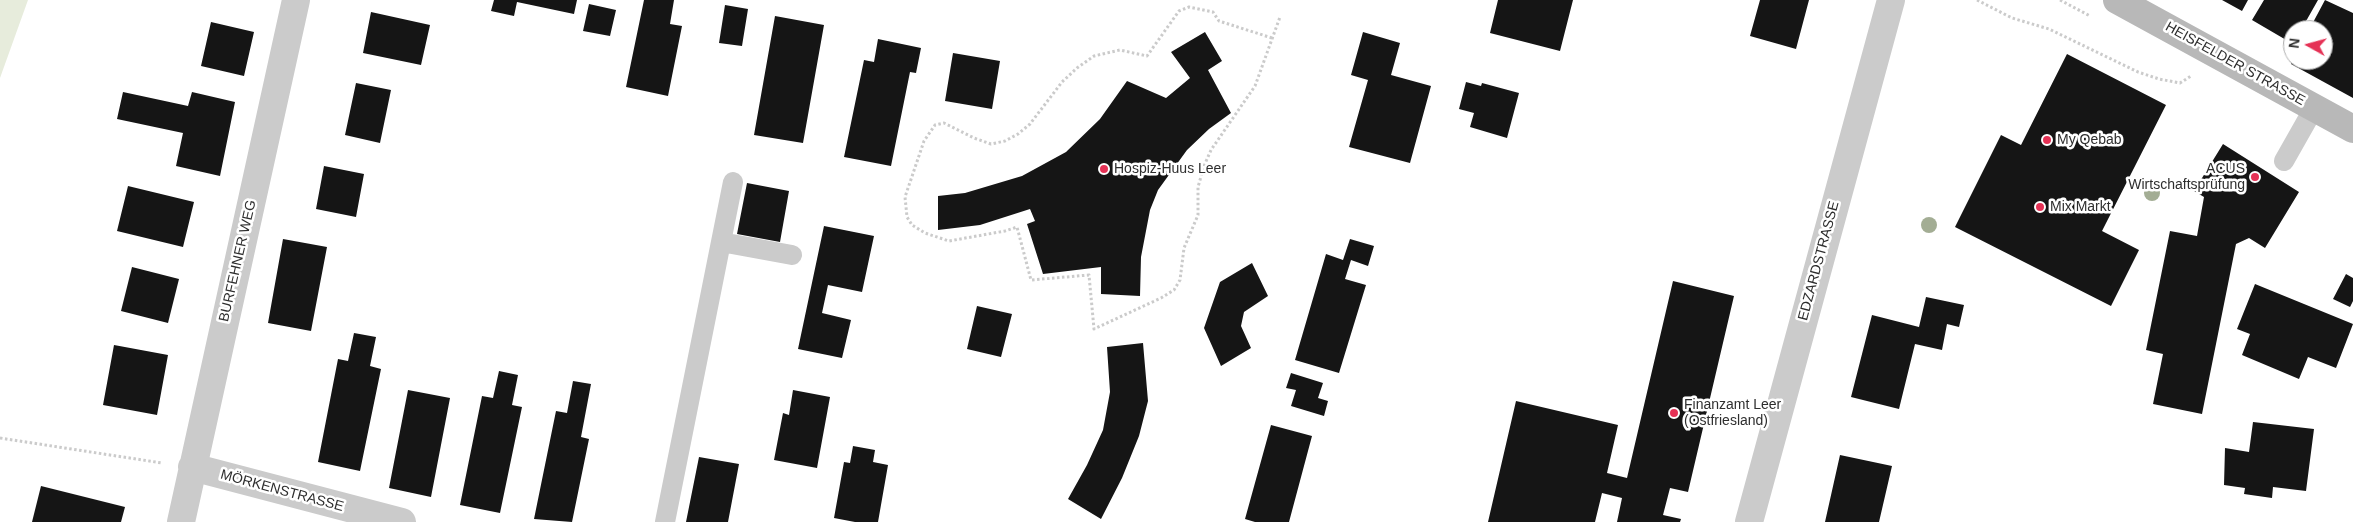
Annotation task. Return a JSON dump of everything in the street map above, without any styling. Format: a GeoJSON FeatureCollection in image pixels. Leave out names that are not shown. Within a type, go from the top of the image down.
{"type":"FeatureCollection","features":[{"type":"Feature","properties":{"kind":"main road","name":"HEISFELDER STRASSE"},"geometry":{"type":"LineString","coordinates":[[2117,0],[2353,129]]}},
{"type":"Feature","properties":{"kind":"street","name":"BURFEHNER WEG"},"geometry":{"type":"LineString","coordinates":[[181,522],[296,0]]}},
{"type":"Feature","properties":{"kind":"street","name":"EDZARDSTRASSE"},"geometry":{"type":"LineString","coordinates":[[1749,522],[1891,0]]}},
{"type":"Feature","properties":{"kind":"street","name":"MÖRKENSTRASSE"},"geometry":{"type":"LineString","coordinates":[[192,467],[402,522]]}},
{"type":"Feature","properties":{"kind":"lane"},"geometry":{"type":"LineString","coordinates":[[2284,161],[2314,108]]}},
{"type":"Feature","properties":{"kind":"lane"},"geometry":{"type":"LineString","coordinates":[[665,522],[734,182]]}},
{"type":"Feature","properties":{"kind":"lane"},"geometry":{"type":"LineString","coordinates":[[721,242],[792,255]]}},
{"type":"Feature","properties":{"kind":"path"},"geometry":{"type":"LineString","coordinates":[[1977,0],[2012,18],[2049,29],[2138,72],[2180,83],[2196,73]]}},
{"type":"Feature","properties":{"kind":"path"},"geometry":{"type":"LineString","coordinates":[[1272,38],[1219,21],[1213,12],[1190,7],[1179,11],[1146,56],[1120,50],[1094,56],[1077,68],[1062,82],[1030,124],[1018,134],[1005,141],[991,144],[944,123],[935,125],[924,142],[905,197],[907,218],[912,225],[924,233],[949,241],[1018,227],[1031,280],[1089,275],[1094,330],[1139,309],[1174,290],[1180,280],[1184,248],[1198,215],[1198,187],[1204,166],[1211,150],[1255,86],[1280,17]]}},
{"type":"Feature","properties":{"kind":"path"},"geometry":{"type":"LineString","coordinates":[[0,438],[192,467]]}},
{"type":"Feature","properties":{"kind":"green space"},"geometry":{"type":"Polygon","coordinates":[[[0,0],[28,0],[0,78],[0,0]]]}},
{"type":"Feature","properties":{"kind":"building"},"geometry":{"type":"Polygon","coordinates":[[[494,0],[577,0],[574,14],[517,2],[514,16],[491,11],[494,0]]]}},
{"type":"Feature","properties":{"kind":"building"},"geometry":{"type":"Polygon","coordinates":[[[644,0],[674,0],[670,24],[682,26],[668,96],[626,87],[644,0]]]}},
{"type":"Feature","properties":{"kind":"building"},"geometry":{"type":"Polygon","coordinates":[[[1498,0],[1573,0],[1560,51],[1490,33],[1498,0]]]}},
{"type":"Feature","properties":{"kind":"building"},"geometry":{"type":"Polygon","coordinates":[[[1760,0],[1809,0],[1796,49],[1750,36],[1760,0]]]}},
{"type":"Feature","properties":{"kind":"building"},"geometry":{"type":"Polygon","coordinates":[[[2222,0],[2248,0],[2242,11],[2222,0]]]}},
{"type":"Feature","properties":{"kind":"building"},"geometry":{"type":"Polygon","coordinates":[[[2264,0],[2318,0],[2307,20],[2283,20],[2283,38],[2252,20],[2264,0]]]}},
{"type":"Feature","properties":{"kind":"building"},"geometry":{"type":"Polygon","coordinates":[[[2325,0],[2353,13],[2353,98],[2302,70],[2333,70],[2333,20],[2314,20],[2325,0]]]}},
{"type":"Feature","properties":{"kind":"building"},"geometry":{"type":"Polygon","coordinates":[[[589,4],[616,10],[610,36],[583,31],[589,4]]]}},
{"type":"Feature","properties":{"kind":"building"},"geometry":{"type":"Polygon","coordinates":[[[725,5],[748,9],[742,46],[719,43],[725,5]]]}},
{"type":"Feature","properties":{"kind":"building"},"geometry":{"type":"Polygon","coordinates":[[[371,12],[430,25],[421,65],[363,53],[371,12]]]}},
{"type":"Feature","properties":{"kind":"building"},"geometry":{"type":"Polygon","coordinates":[[[775,16],[824,25],[803,143],[754,135],[775,16]]]}},
{"type":"Feature","properties":{"kind":"building"},"geometry":{"type":"Polygon","coordinates":[[[211,22],[254,32],[244,76],[201,66],[211,22]]]}},
{"type":"Feature","properties":{"kind":"building","name":"Hospiz-Huus Leer"},"geometry":{"type":"Polygon","coordinates":[[[1205,32],[1222,61],[1208,70],[1231,113],[1209,129],[1187,150],[1158,190],[1150,210],[1141,257],[1140,296],[1101,294],[1101,267],[1043,274],[1027,224],[1035,221],[1030,209],[980,225],[938,230],[938,196],[965,193],[1022,176],[1066,152],[1100,119],[1127,81],[1166,98],[1190,78],[1171,52],[1205,32]]]}},
{"type":"Feature","properties":{"kind":"building"},"geometry":{"type":"Polygon","coordinates":[[[1363,32],[1400,43],[1391,75],[1431,86],[1410,163],[1349,147],[1368,80],[1351,75],[1363,32]]]}},
{"type":"Feature","properties":{"kind":"building"},"geometry":{"type":"Polygon","coordinates":[[[878,39],[921,48],[916,73],[910,72],[891,166],[844,157],[864,60],[874,62],[878,39]]]}},
{"type":"Feature","properties":{"kind":"building"},"geometry":{"type":"Polygon","coordinates":[[[953,53],[1000,61],[992,109],[945,101],[953,53]]]}},
{"type":"Feature","properties":{"kind":"building"},"geometry":{"type":"Polygon","coordinates":[[[2067,54],[2166,105],[2102,231],[2139,250],[2111,306],[1955,227],[2001,135],[2021,145],[2067,54]]]}},
{"type":"Feature","properties":{"kind":"building"},"geometry":{"type":"Polygon","coordinates":[[[1466,82],[1481,86],[1482,83],[1519,93],[1507,138],[1470,127],[1474,113],[1459,109],[1466,82]]]}},
{"type":"Feature","properties":{"kind":"building"},"geometry":{"type":"Polygon","coordinates":[[[356,83],[391,90],[380,143],[345,135],[356,83]]]}},
{"type":"Feature","properties":{"kind":"building"},"geometry":{"type":"Polygon","coordinates":[[[123,92],[188,106],[192,92],[235,102],[220,176],[176,166],[183,133],[117,119],[123,92]]]}},
{"type":"Feature","properties":{"kind":"building"},"geometry":{"type":"Polygon","coordinates":[[[2223,144],[2299,192],[2265,248],[2249,238],[2236,244],[2202,414],[2153,404],[2163,354],[2146,350],[2170,231],[2197,236],[2204,197],[2194,191],[2223,144]]]}},
{"type":"Feature","properties":{"kind":"building"},"geometry":{"type":"Polygon","coordinates":[[[324,166],[364,174],[356,217],[316,209],[324,166]]]}},
{"type":"Feature","properties":{"kind":"building"},"geometry":{"type":"Polygon","coordinates":[[[747,183],[789,191],[780,242],[737,234],[747,183]]]}},
{"type":"Feature","properties":{"kind":"building"},"geometry":{"type":"Polygon","coordinates":[[[128,186],[194,202],[183,247],[117,231],[128,186]]]}},
{"type":"Feature","properties":{"kind":"building"},"geometry":{"type":"Polygon","coordinates":[[[824,226],[874,236],[862,292],[828,285],[822,313],[851,320],[842,358],[798,349],[824,226]]]}},
{"type":"Feature","properties":{"kind":"building"},"geometry":{"type":"Polygon","coordinates":[[[283,239],[327,247],[311,331],[268,323],[283,239]]]}},
{"type":"Feature","properties":{"kind":"building"},"geometry":{"type":"Polygon","coordinates":[[[1350,239],[1374,246],[1368,266],[1351,260],[1345,279],[1366,285],[1339,373],[1295,360],[1326,254],[1343,260],[1350,239]]]}},
{"type":"Feature","properties":{"kind":"building"},"geometry":{"type":"Polygon","coordinates":[[[1252,263],[1268,296],[1244,312],[1241,326],[1251,348],[1221,366],[1204,328],[1220,282],[1252,263]]]}},
{"type":"Feature","properties":{"kind":"building"},"geometry":{"type":"Polygon","coordinates":[[[132,267],[179,279],[168,323],[121,311],[132,267]]]}},
{"type":"Feature","properties":{"kind":"building"},"geometry":{"type":"Polygon","coordinates":[[[2346,274],[2353,278],[2353,301],[2350,307],[2333,299],[2346,274]]]}},
{"type":"Feature","properties":{"kind":"building","name":"Finanzamt Leer (Ostfriesland)"},"geometry":{"type":"Polygon","coordinates":[[[1673,281],[1734,296],[1688,492],[1670,488],[1663,515],[1681,519],[1680,522],[1617,522],[1622,498],[1602,493],[1595,522],[1488,522],[1516,401],[1618,425],[1607,473],[1627,478],[1673,281]]]}},
{"type":"Feature","properties":{"kind":"building"},"geometry":{"type":"Polygon","coordinates":[[[2255,284],[2353,324],[2336,368],[2308,357],[2299,379],[2242,355],[2250,334],[2237,329],[2255,284]]]}},
{"type":"Feature","properties":{"kind":"building"},"geometry":{"type":"Polygon","coordinates":[[[1926,297],[1964,305],[1959,327],[1947,324],[1942,350],[1915,344],[1899,409],[1851,397],[1872,315],[1919,327],[1926,297]]]}},
{"type":"Feature","properties":{"kind":"building"},"geometry":{"type":"Polygon","coordinates":[[[977,306],[1012,314],[1001,357],[967,349],[977,306]]]}},
{"type":"Feature","properties":{"kind":"building"},"geometry":{"type":"Polygon","coordinates":[[[354,333],[376,337],[370,366],[381,369],[360,471],[318,462],[338,359],[348,361],[354,333]]]}},
{"type":"Feature","properties":{"kind":"building"},"geometry":{"type":"Polygon","coordinates":[[[1143,343],[1148,401],[1139,436],[1122,478],[1101,519],[1068,499],[1087,465],[1103,430],[1110,392],[1107,347],[1143,343]]]}},
{"type":"Feature","properties":{"kind":"building"},"geometry":{"type":"Polygon","coordinates":[[[114,345],[168,355],[157,415],[103,405],[114,345]]]}},
{"type":"Feature","properties":{"kind":"building"},"geometry":{"type":"Polygon","coordinates":[[[499,371],[518,375],[512,405],[522,407],[500,513],[460,505],[482,396],[493,398],[499,371]]]}},
{"type":"Feature","properties":{"kind":"building"},"geometry":{"type":"Polygon","coordinates":[[[1291,373],[1323,383],[1318,398],[1328,401],[1324,416],[1291,406],[1296,390],[1286,388],[1291,373]]]}},
{"type":"Feature","properties":{"kind":"building"},"geometry":{"type":"Polygon","coordinates":[[[573,381],[591,384],[581,437],[589,439],[572,522],[534,519],[556,411],[567,413],[573,381]]]}},
{"type":"Feature","properties":{"kind":"building"},"geometry":{"type":"Polygon","coordinates":[[[408,390],[450,398],[431,497],[389,488],[408,390]]]}},
{"type":"Feature","properties":{"kind":"building"},"geometry":{"type":"Polygon","coordinates":[[[793,390],[830,397],[817,468],[774,460],[783,413],[789,415],[793,390]]]}},
{"type":"Feature","properties":{"kind":"building"},"geometry":{"type":"Polygon","coordinates":[[[2253,422],[2314,429],[2306,491],[2273,487],[2272,498],[2244,494],[2245,488],[2224,485],[2225,448],[2249,452],[2253,422]]]}},
{"type":"Feature","properties":{"kind":"building"},"geometry":{"type":"Polygon","coordinates":[[[1271,425],[1312,436],[1289,522],[1255,522],[1245,519],[1271,425]]]}},
{"type":"Feature","properties":{"kind":"building"},"geometry":{"type":"Polygon","coordinates":[[[853,446],[875,450],[873,462],[888,465],[878,522],[855,522],[834,518],[844,462],[850,463],[853,446]]]}},
{"type":"Feature","properties":{"kind":"building"},"geometry":{"type":"Polygon","coordinates":[[[1840,455],[1892,466],[1879,522],[1825,522],[1840,455]]]}},
{"type":"Feature","properties":{"kind":"building"},"geometry":{"type":"Polygon","coordinates":[[[699,457],[739,464],[728,522],[686,522],[699,457]]]}},
{"type":"Feature","properties":{"kind":"building"},"geometry":{"type":"Polygon","coordinates":[[[41,486],[125,507],[121,522],[32,522],[41,486]]]}},
{"type":"Feature","properties":{"kind":"place","name":"My Qebab"},"geometry":{"type":"Point","coordinates":[2047,140]}},
{"type":"Feature","properties":{"kind":"place","name":"Hospiz-Huus Leer"},"geometry":{"type":"Point","coordinates":[1104,169]}},
{"type":"Feature","properties":{"kind":"place","name":"ACUS Wirtschaftsprüfung"},"geometry":{"type":"Point","coordinates":[2255,177]}},
{"type":"Feature","properties":{"kind":"place","name":"Mix Markt"},"geometry":{"type":"Point","coordinates":[2040,207]}},
{"type":"Feature","properties":{"kind":"place","name":"Finanzamt Leer (Ostfriesland)"},"geometry":{"type":"Point","coordinates":[1674,413]}}]}
